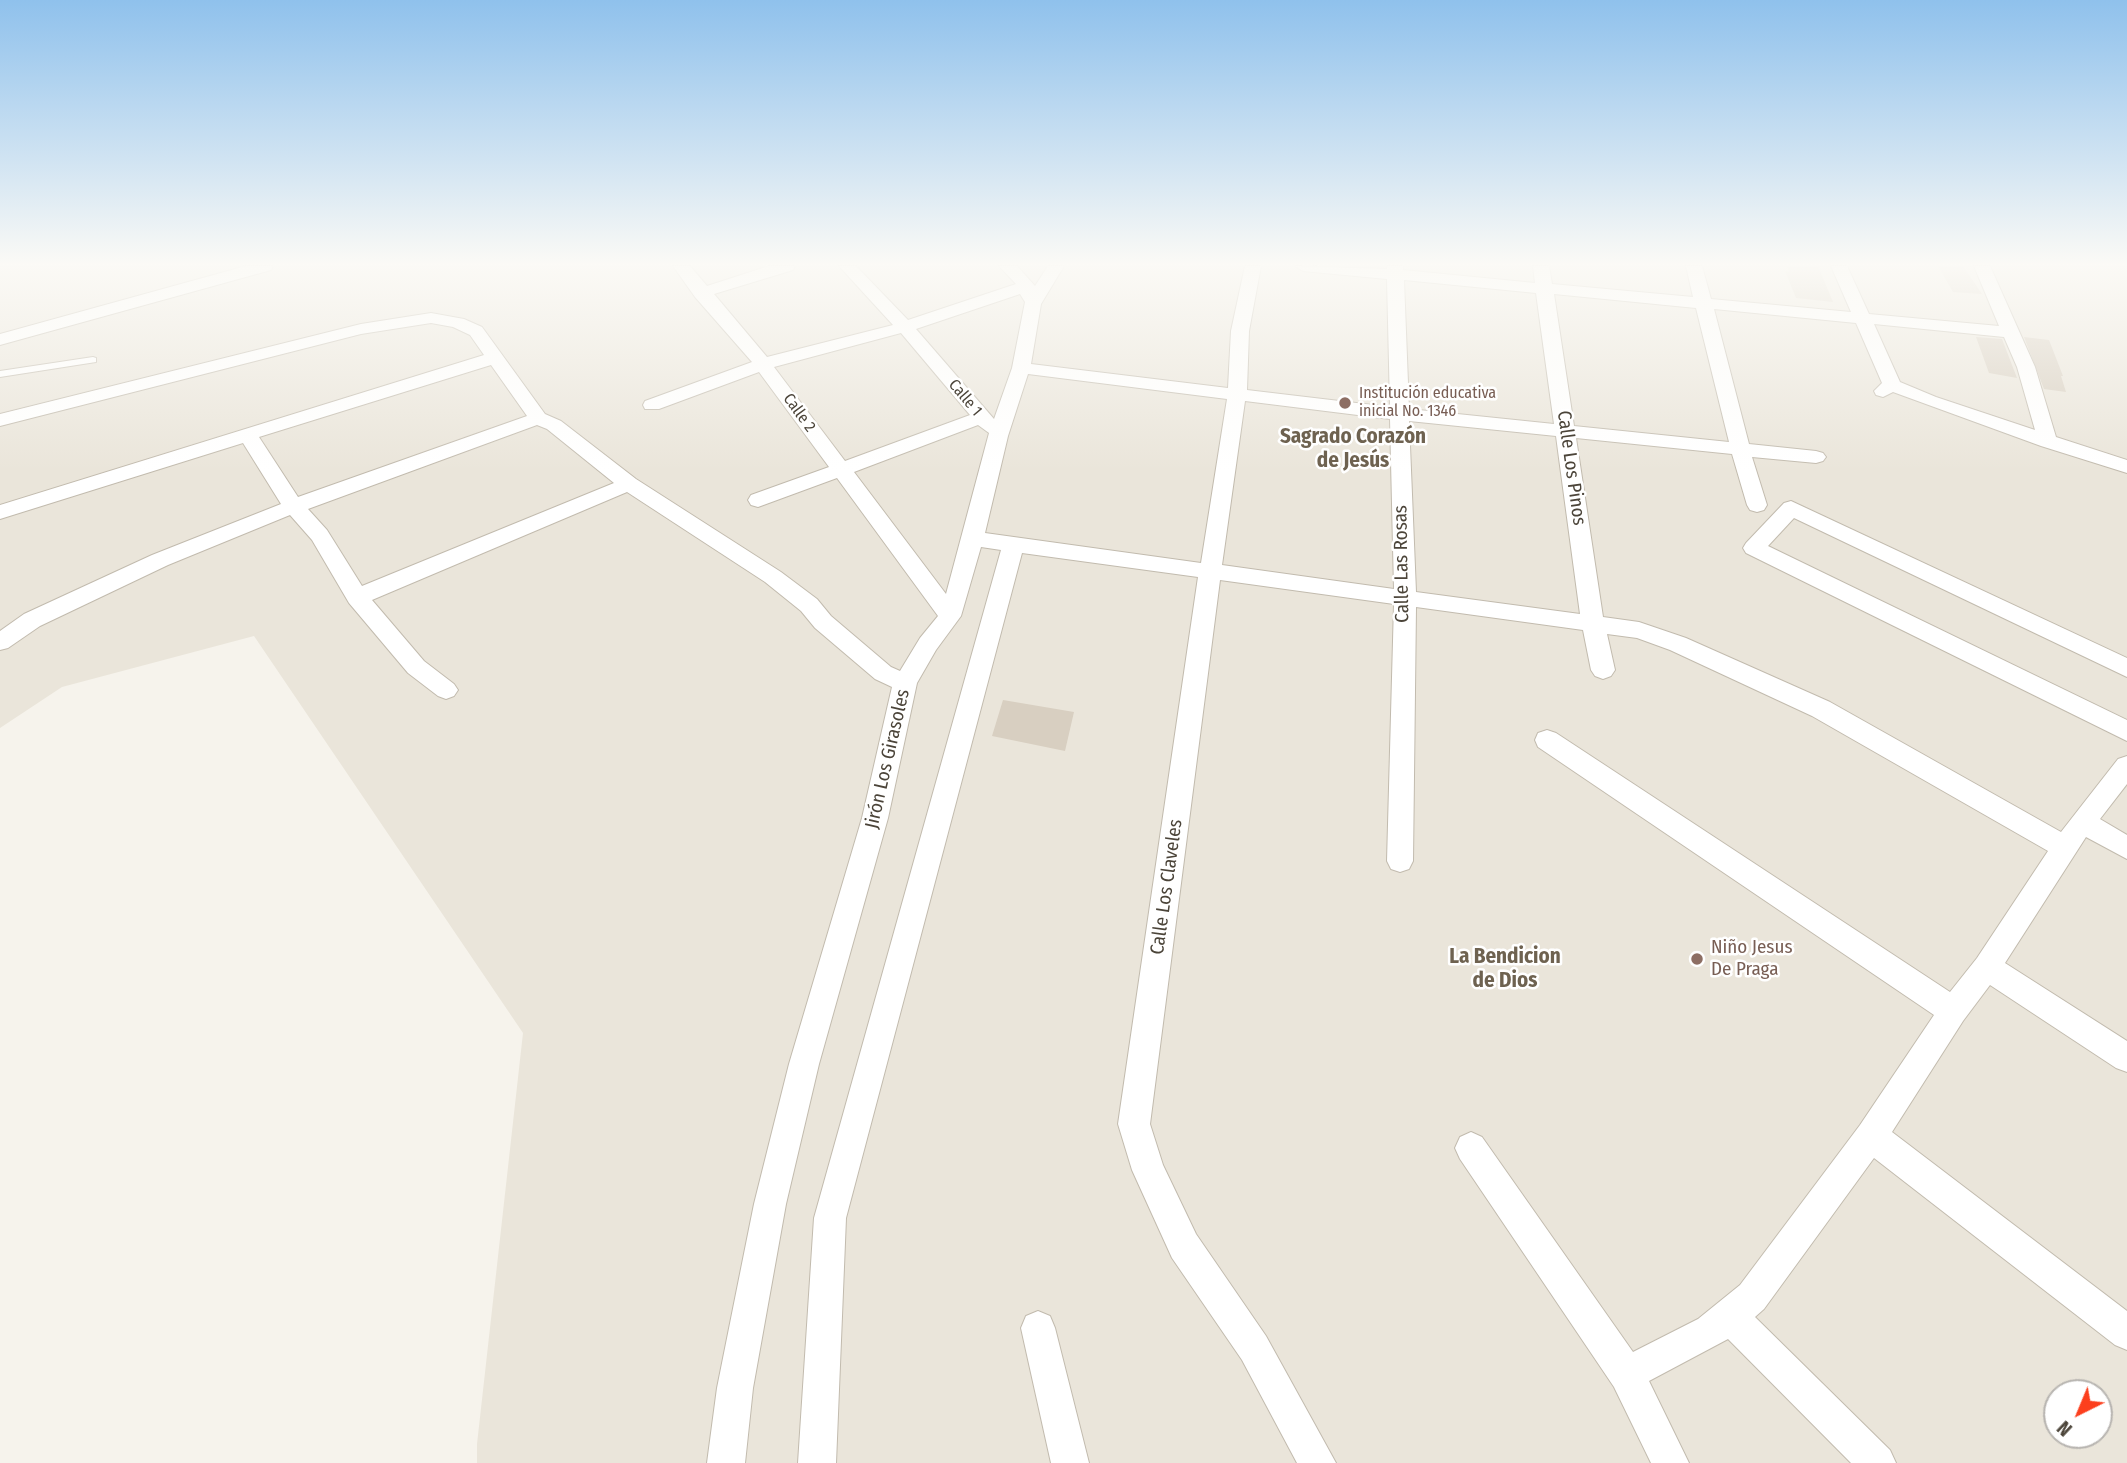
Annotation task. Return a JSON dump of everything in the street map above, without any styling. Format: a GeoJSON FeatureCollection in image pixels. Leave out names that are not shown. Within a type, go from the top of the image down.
{"type":"FeatureCollection","features":[{"type":"Feature","properties":{"kind":"street"},"geometry":{"type":"LineString","coordinates":[[0,341],[24,334]]}},
{"type":"Feature","properties":{"kind":"street"},"geometry":{"type":"LineString","coordinates":[[0,420],[341,334]]}},
{"type":"Feature","properties":{"kind":"street"},"geometry":{"type":"LineString","coordinates":[[479,334],[538,418],[554,425],[629,484],[773,577],[809,605],[823,622],[883,673],[905,683]]}},
{"type":"Feature","properties":{"kind":"street","name":"Calle 2"},"geometry":{"type":"LineString","coordinates":[[737,334],[763,364],[950,617]]}},
{"type":"Feature","properties":{"kind":"street"},"geometry":{"type":"LineString","coordinates":[[653,405],[763,364],[877,334]]}},
{"type":"Feature","properties":{"kind":"street","name":"Calle 1"},"geometry":{"type":"LineString","coordinates":[[911,334],[998,436]]}},
{"type":"Feature","properties":{"kind":"street","name":"Jirón Los Girasoles"},"geometry":{"type":"LineString","coordinates":[[726,1463],[735,1388],[770,1203],[804,1064],[875,818],[905,683],[928,644],[950,617],[973,539],[998,436],[1021,368],[1025,334]]}},
{"type":"Feature","properties":{"kind":"street","name":"Calle Los Claveles"},"geometry":{"type":"LineString","coordinates":[[1240,334],[1237,395],[1134,1124],[1148,1170],[1184,1246],[1254,1348],[1317,1463]]}},
{"type":"Feature","properties":{"kind":"street","name":"Calle Las Rosas"},"geometry":{"type":"LineString","coordinates":[[1396,334],[1405,597],[1400,861]]}},
{"type":"Feature","properties":{"kind":"street","name":"Calle Los Pinos"},"geometry":{"type":"LineString","coordinates":[[1551,334],[1593,624],[1604,670]]}},
{"type":"Feature","properties":{"kind":"street"},"geometry":{"type":"LineString","coordinates":[[1713,334],[1757,505]]}},
{"type":"Feature","properties":{"kind":"street"},"geometry":{"type":"LineString","coordinates":[[1868,334],[1888,388],[2127,467]]}},
{"type":"Feature","properties":{"kind":"street"},"geometry":{"type":"LineString","coordinates":[[2012,334],[2026,367],[2048,442]]}},
{"type":"Feature","properties":{"kind":"street"},"geometry":{"type":"LineString","coordinates":[[0,512],[496,357]]}},
{"type":"Feature","properties":{"kind":"street"},"geometry":{"type":"LineString","coordinates":[[1021,368],[1398,414],[1816,457]]}},
{"type":"Feature","properties":{"kind":"street"},"geometry":{"type":"LineString","coordinates":[[0,642],[32,620],[160,560],[294,507],[538,418]]}},
{"type":"Feature","properties":{"kind":"street"},"geometry":{"type":"LineString","coordinates":[[758,500],[982,418]]}},
{"type":"Feature","properties":{"kind":"street"},"geometry":{"type":"LineString","coordinates":[[248,436],[294,507],[320,535],[356,597],[416,667],[446,690]]}},
{"type":"Feature","properties":{"kind":"street"},"geometry":{"type":"LineString","coordinates":[[356,597],[629,484]]}},
{"type":"Feature","properties":{"kind":"street"},"geometry":{"type":"LineString","coordinates":[[2127,668],[1791,508],[1754,548],[2127,731]]}},
{"type":"Feature","properties":{"kind":"street"},"geometry":{"type":"LineString","coordinates":[[973,539],[1639,630],[1678,644],[1821,709],[2065,847]]}},
{"type":"Feature","properties":{"kind":"street"},"geometry":{"type":"LineString","coordinates":[[817,1463],[830,1218],[1013,545]]}},
{"type":"Feature","properties":{"kind":"street"},"geometry":{"type":"LineString","coordinates":[[1547,740],[1953,1011]]}},
{"type":"Feature","properties":{"kind":"street"},"geometry":{"type":"LineString","coordinates":[[1627,1374],[1710,1331],[1752,1297],[1871,1136],[1953,1011],[1987,967],[2081,822],[2127,766]]}},
{"type":"Feature","properties":{"kind":"street"},"geometry":{"type":"LineString","coordinates":[[2081,822],[2127,848]]}},
{"type":"Feature","properties":{"kind":"street"},"geometry":{"type":"LineString","coordinates":[[1987,967],[2127,1058]]}},
{"type":"Feature","properties":{"kind":"street"},"geometry":{"type":"LineString","coordinates":[[1871,1136],[2127,1333]]}},
{"type":"Feature","properties":{"kind":"street"},"geometry":{"type":"LineString","coordinates":[[1471,1148],[1627,1374],[1670,1463]]}},
{"type":"Feature","properties":{"kind":"street"},"geometry":{"type":"LineString","coordinates":[[1729,1316],[1877,1463]]}},
{"type":"Feature","properties":{"kind":"street"},"geometry":{"type":"LineString","coordinates":[[1038,1328],[1070,1463]]}},
{"type":"Feature","properties":{"kind":"lane"},"geometry":{"type":"LineString","coordinates":[[0,374],[93,360]]}},
{"type":"Feature","properties":{"kind":"shaded area"},"geometry":{"type":"Polygon","coordinates":[[[0,334],[2127,334],[2127,1463],[477,1463],[523,1033],[254,636],[62,687],[0,728],[0,334]]]}},
{"type":"Feature","properties":{"kind":"building"},"geometry":{"type":"Polygon","coordinates":[[[1976,337],[2002,339],[2017,378],[1989,373],[1976,337]]]}},
{"type":"Feature","properties":{"kind":"building"},"geometry":{"type":"Polygon","coordinates":[[[2024,337],[2049,340],[2063,376],[2066,392],[2044,389],[2024,337]]]}},
{"type":"Feature","properties":{"kind":"building"},"geometry":{"type":"Polygon","coordinates":[[[1003,700],[1074,712],[1065,751],[992,736],[1003,700]]]}},
{"type":"Feature","properties":{"kind":"place","name":"Institución educativa inicial No. 1346"},"geometry":{"type":"Point","coordinates":[1345,403]}},
{"type":"Feature","properties":{"kind":"place","name":"Niño Jesus De Praga"},"geometry":{"type":"Point","coordinates":[1697,959]}},
{"type":"Feature","properties":{"kind":"district","name":"Sagrado Corazón de Jesús"},"geometry":{"type":"Point","coordinates":[1353,449]}},
{"type":"Feature","properties":{"kind":"district","name":"La Bendicion de Dios"},"geometry":{"type":"Point","coordinates":[1505,969]}}]}
